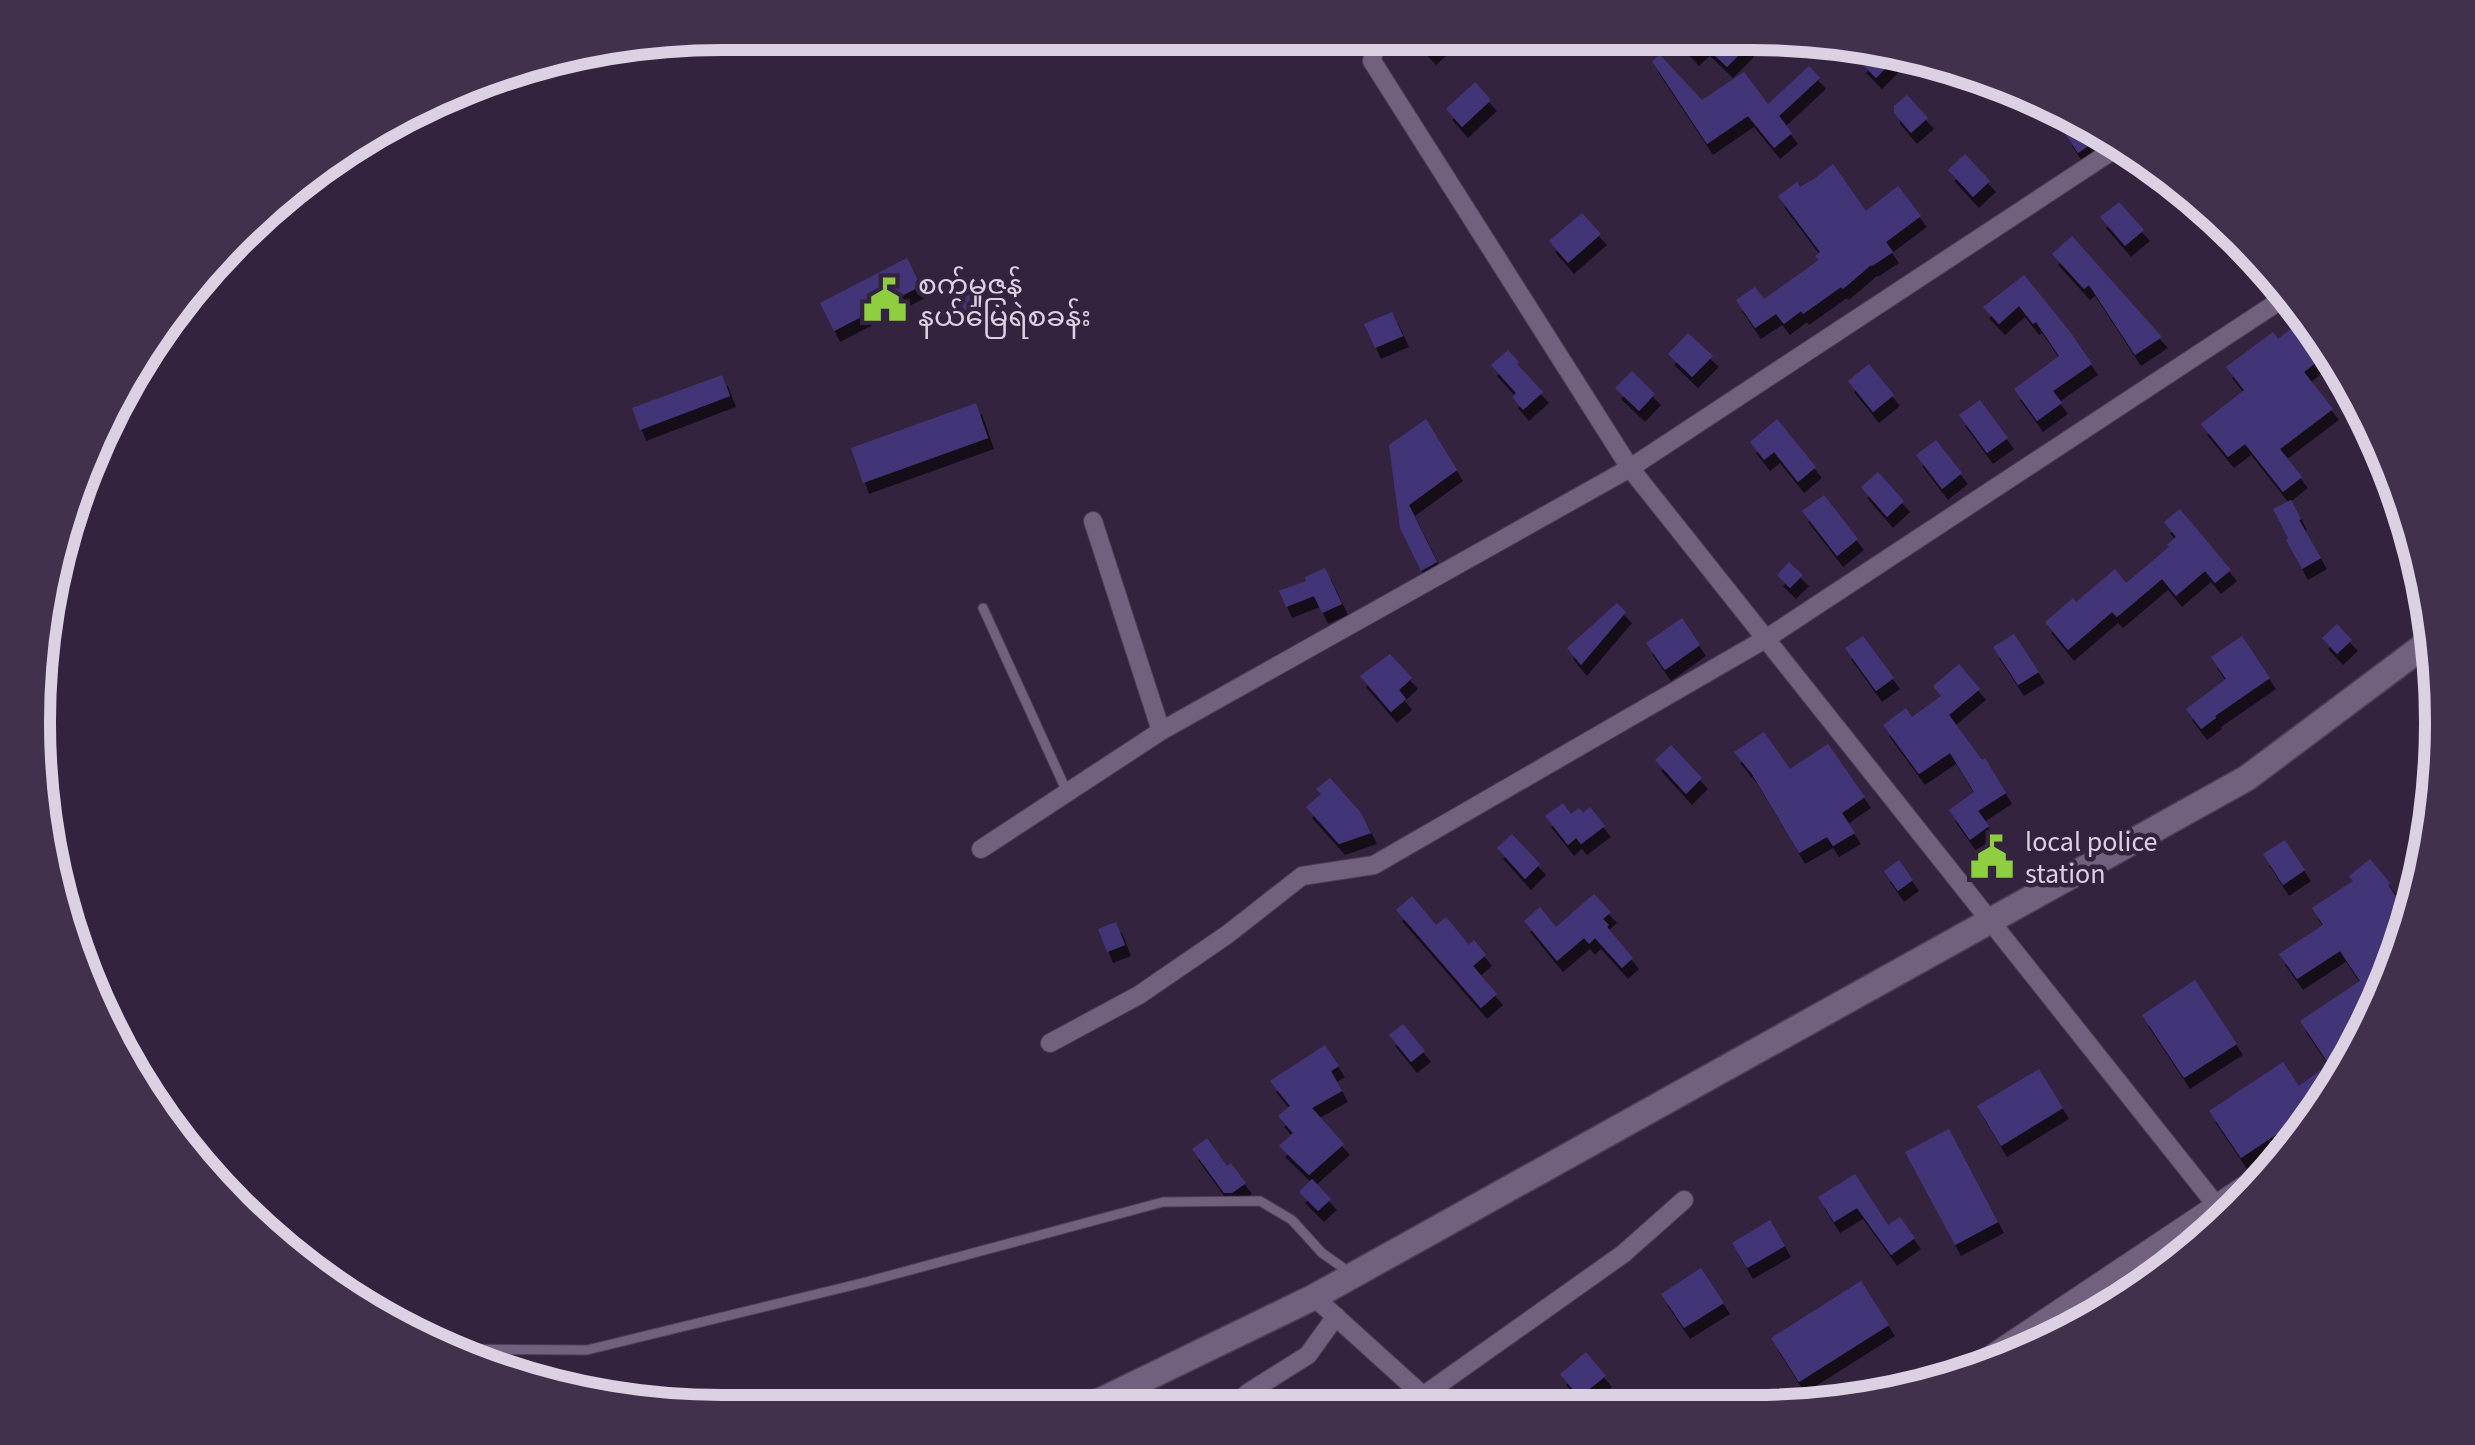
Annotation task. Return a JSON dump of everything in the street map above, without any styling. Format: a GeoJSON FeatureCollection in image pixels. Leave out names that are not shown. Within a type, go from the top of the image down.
{"type":"FeatureCollection","features":[{"type":"Feature","properties":{"kind":"main road"},"geometry":{"type":"LineString","coordinates":[[1112,1395],[1314,1297],[2247,778],[2420,648]]}},
{"type":"Feature","properties":{"kind":"street"},"geometry":{"type":"LineString","coordinates":[[1374,50],[1372,60],[1630,468],[2219,1207]]}},
{"type":"Feature","properties":{"kind":"street"},"geometry":{"type":"LineString","coordinates":[[981,849],[1161,731],[1630,468],[2109,153]]}},
{"type":"Feature","properties":{"kind":"street"},"geometry":{"type":"LineString","coordinates":[[1050,1042],[1139,994],[1228,934],[1302,876],[1374,866],[1767,638],[2277,302]]}},
{"type":"Feature","properties":{"kind":"street"},"geometry":{"type":"LineString","coordinates":[[1093,521],[1161,731]]}},
{"type":"Feature","properties":{"kind":"street"},"geometry":{"type":"LineString","coordinates":[[2001,1347],[2236,1190]]}},
{"type":"Feature","properties":{"kind":"street"},"geometry":{"type":"LineString","coordinates":[[1314,1297],[1424,1395],[1623,1254],[1684,1200]]}},
{"type":"Feature","properties":{"kind":"street"},"geometry":{"type":"LineString","coordinates":[[1246,1395],[1308,1354],[1336,1316]]}},
{"type":"Feature","properties":{"kind":"lane"},"geometry":{"type":"LineString","coordinates":[[983,608],[1068,792]]}},
{"type":"Feature","properties":{"kind":"lane"},"geometry":{"type":"LineString","coordinates":[[479,1349],[587,1350],[862,1283],[1163,1202],[1260,1201],[1292,1220],[1322,1252],[1352,1275]]}},
{"type":"Feature","properties":{"kind":"building"},"geometry":{"type":"Polygon","coordinates":[[[1709,50],[1744,50],[1727,67],[1709,50]]]}},
{"type":"Feature","properties":{"kind":"building"},"geometry":{"type":"Polygon","coordinates":[[[1660,55],[1702,100],[1744,72],[1768,104],[1809,66],[1820,78],[1779,116],[1792,133],[1774,148],[1748,116],[1707,144],[1652,61],[1660,55]]]}},
{"type":"Feature","properties":{"kind":"building"},"geometry":{"type":"Polygon","coordinates":[[[1862,60],[1890,64],[1876,78],[1860,62],[1862,60]]]}},
{"type":"Feature","properties":{"kind":"building"},"geometry":{"type":"Polygon","coordinates":[[[1475,82],[1491,100],[1462,127],[1446,109],[1475,82]]]}},
{"type":"Feature","properties":{"kind":"building"},"geometry":{"type":"Polygon","coordinates":[[[1907,95],[1928,118],[1911,133],[1894,113],[1894,106],[1907,95]]]}},
{"type":"Feature","properties":{"kind":"building"},"geometry":{"type":"Polygon","coordinates":[[[2066,128],[2093,143],[2078,153],[2066,135],[2066,128]]]}},
{"type":"Feature","properties":{"kind":"building"},"geometry":{"type":"Polygon","coordinates":[[[1965,154],[1990,181],[1973,197],[1948,170],[1965,154]]]}},
{"type":"Feature","properties":{"kind":"building"},"geometry":{"type":"Polygon","coordinates":[[[1833,164],[1866,211],[1898,186],[1921,216],[1886,242],[1893,252],[1843,289],[1784,324],[1776,314],[1755,328],[1736,300],[1755,287],[1764,299],[1819,260],[1815,256],[1820,252],[1778,196],[1797,182],[1800,187],[1814,179],[1833,164]]]}},
{"type":"Feature","properties":{"kind":"building"},"geometry":{"type":"Polygon","coordinates":[[[2119,202],[2144,230],[2125,246],[2100,217],[2119,202]]]}},
{"type":"Feature","properties":{"kind":"building"},"geometry":{"type":"Polygon","coordinates":[[[1582,213],[1601,234],[1568,263],[1549,241],[1582,213]]]}},
{"type":"Feature","properties":{"kind":"building"},"geometry":{"type":"Polygon","coordinates":[[[2072,236],[2162,337],[2135,355],[2089,285],[2084,289],[2052,254],[2072,236]]]}},
{"type":"Feature","properties":{"kind":"building"},"geometry":{"type":"Polygon","coordinates":[[[907,258],[921,286],[834,331],[820,303],[907,258]]]}},
{"type":"Feature","properties":{"kind":"building"},"geometry":{"type":"Polygon","coordinates":[[[2024,275],[2092,364],[2053,391],[2062,403],[2037,421],[2014,389],[2059,356],[2036,322],[2033,324],[2019,306],[1999,324],[1983,307],[2024,275]]]}},
{"type":"Feature","properties":{"kind":"building"},"geometry":{"type":"Polygon","coordinates":[[[975,291],[983,308],[968,316],[959,300],[975,291]]]}},
{"type":"Feature","properties":{"kind":"building"},"geometry":{"type":"Polygon","coordinates":[[[1392,312],[1403,336],[1375,348],[1364,324],[1392,312]]]}},
{"type":"Feature","properties":{"kind":"building"},"geometry":{"type":"Polygon","coordinates":[[[2295,325],[2319,360],[2304,372],[2333,409],[2280,449],[2302,477],[2283,492],[2245,444],[2228,457],[2201,424],[2244,390],[2226,367],[2273,332],[2278,339],[2295,325]]]}},
{"type":"Feature","properties":{"kind":"building"},"geometry":{"type":"Polygon","coordinates":[[[1688,333],[1713,356],[1692,377],[1668,354],[1688,333]]]}},
{"type":"Feature","properties":{"kind":"building"},"geometry":{"type":"Polygon","coordinates":[[[1508,350],[1543,392],[1523,410],[1512,397],[1516,393],[1491,365],[1508,350]]]}},
{"type":"Feature","properties":{"kind":"building"},"geometry":{"type":"Polygon","coordinates":[[[1869,364],[1894,395],[1873,412],[1848,381],[1869,364]]]}},
{"type":"Feature","properties":{"kind":"building"},"geometry":{"type":"Polygon","coordinates":[[[1632,371],[1655,394],[1639,411],[1615,388],[1632,371]]]}},
{"type":"Feature","properties":{"kind":"building"},"geometry":{"type":"Polygon","coordinates":[[[722,375],[730,396],[640,430],[632,408],[722,375]]]}},
{"type":"Feature","properties":{"kind":"building"},"geometry":{"type":"Polygon","coordinates":[[[1980,400],[2008,438],[1987,453],[1959,415],[1980,400]]]}},
{"type":"Feature","properties":{"kind":"building"},"geometry":{"type":"Polygon","coordinates":[[[976,403],[988,438],[863,483],[851,448],[976,403]]]}},
{"type":"Feature","properties":{"kind":"building"},"geometry":{"type":"Polygon","coordinates":[[[1426,419],[1457,470],[1409,505],[1437,562],[1421,571],[1400,528],[1389,445],[1426,419]]]}},
{"type":"Feature","properties":{"kind":"building"},"geometry":{"type":"Polygon","coordinates":[[[1777,419],[1816,467],[1798,482],[1774,452],[1764,460],[1750,442],[1777,419]]]}},
{"type":"Feature","properties":{"kind":"building"},"geometry":{"type":"Polygon","coordinates":[[[1936,440],[1962,473],[1942,489],[1916,455],[1936,440]]]}},
{"type":"Feature","properties":{"kind":"building"},"geometry":{"type":"Polygon","coordinates":[[[1878,472],[1904,501],[1887,517],[1861,487],[1878,472]]]}},
{"type":"Feature","properties":{"kind":"building"},"geometry":{"type":"Polygon","coordinates":[[[1824,495],[1858,539],[1837,556],[1802,511],[1824,495]]]}},
{"type":"Feature","properties":{"kind":"building"},"geometry":{"type":"Polygon","coordinates":[[[2291,500],[2321,558],[2302,569],[2273,509],[2291,500]]]}},
{"type":"Feature","properties":{"kind":"building"},"geometry":{"type":"Polygon","coordinates":[[[2180,509],[2231,570],[2215,583],[2205,571],[2176,596],[2162,579],[2117,617],[2112,612],[2068,650],[2045,622],[2115,569],[2126,583],[2169,547],[2176,537],[2164,522],[2180,509]]]}},
{"type":"Feature","properties":{"kind":"building"},"geometry":{"type":"Polygon","coordinates":[[[1789,562],[1803,575],[1790,588],[1777,575],[1789,562]]]}},
{"type":"Feature","properties":{"kind":"building"},"geometry":{"type":"Polygon","coordinates":[[[1325,568],[1342,604],[1322,613],[1314,596],[1286,607],[1279,591],[1306,581],[1305,577],[1325,568]]]}},
{"type":"Feature","properties":{"kind":"building"},"geometry":{"type":"Polygon","coordinates":[[[1617,603],[1626,612],[1581,665],[1567,648],[1617,603]]]}},
{"type":"Feature","properties":{"kind":"building"},"geometry":{"type":"Polygon","coordinates":[[[1682,618],[1700,645],[1665,670],[1646,643],[1682,618]]]}},
{"type":"Feature","properties":{"kind":"building"},"geometry":{"type":"Polygon","coordinates":[[[2337,624],[2352,640],[2337,654],[2322,638],[2337,624]]]}},
{"type":"Feature","properties":{"kind":"building"},"geometry":{"type":"Polygon","coordinates":[[[2014,634],[2039,672],[2018,685],[1993,647],[2014,634]]]}},
{"type":"Feature","properties":{"kind":"building"},"geometry":{"type":"Polygon","coordinates":[[[1863,636],[1894,678],[1876,691],[1845,648],[1863,636]]]}},
{"type":"Feature","properties":{"kind":"building"},"geometry":{"type":"Polygon","coordinates":[[[2242,636],[2270,678],[2201,729],[2186,709],[2226,679],[2211,657],[2242,636]]]}},
{"type":"Feature","properties":{"kind":"building"},"geometry":{"type":"Polygon","coordinates":[[[1390,654],[1412,678],[1399,690],[1406,699],[1391,712],[1360,676],[1390,654]]]}},
{"type":"Feature","properties":{"kind":"building"},"geometry":{"type":"Polygon","coordinates":[[[1959,664],[1980,689],[1949,715],[1982,760],[1985,758],[2006,793],[1978,811],[1989,826],[1970,840],[1949,810],[1974,792],[1950,753],[1919,774],[1883,725],[1906,708],[1912,717],[1941,696],[1933,686],[1959,664]]]}},
{"type":"Feature","properties":{"kind":"building"},"geometry":{"type":"Polygon","coordinates":[[[1764,732],[1790,769],[1828,744],[1865,797],[1842,813],[1855,833],[1833,846],[1827,837],[1799,853],[1752,774],[1734,752],[1764,732]]]}},
{"type":"Feature","properties":{"kind":"building"},"geometry":{"type":"Polygon","coordinates":[[[1671,745],[1702,778],[1686,794],[1655,760],[1671,745]]]}},
{"type":"Feature","properties":{"kind":"building"},"geometry":{"type":"Polygon","coordinates":[[[1330,778],[1361,813],[1371,833],[1339,844],[1306,807],[1321,794],[1316,789],[1330,778]]]}},
{"type":"Feature","properties":{"kind":"building"},"geometry":{"type":"Polygon","coordinates":[[[1563,803],[1571,814],[1579,808],[1583,813],[1590,807],[1605,826],[1581,844],[1576,838],[1568,845],[1545,816],[1563,803]]]}},
{"type":"Feature","properties":{"kind":"building"},"geometry":{"type":"Polygon","coordinates":[[[1512,834],[1540,864],[1525,879],[1497,848],[1512,834]]]}},
{"type":"Feature","properties":{"kind":"building"},"geometry":{"type":"Polygon","coordinates":[[[2285,840],[2305,870],[2283,885],[2263,854],[2285,840]]]}},
{"type":"Feature","properties":{"kind":"building"},"geometry":{"type":"Polygon","coordinates":[[[2370,859],[2400,903],[2374,980],[2335,1059],[2292,1124],[2241,1158],[2209,1111],[2283,1062],[2299,1086],[2329,1064],[2300,1021],[2360,981],[2340,951],[2297,979],[2279,954],[2323,925],[2312,908],[2353,881],[2349,876],[2370,859]]]}},
{"type":"Feature","properties":{"kind":"building"},"geometry":{"type":"Polygon","coordinates":[[[1899,860],[1913,880],[1898,891],[1884,871],[1899,860]]]}},
{"type":"Feature","properties":{"kind":"building"},"geometry":{"type":"Polygon","coordinates":[[[1594,894],[1611,912],[1603,919],[1607,927],[1633,958],[1622,968],[1595,938],[1589,944],[1584,938],[1557,961],[1524,921],[1540,907],[1556,927],[1594,894]]]}},
{"type":"Feature","properties":{"kind":"building"},"geometry":{"type":"Polygon","coordinates":[[[1412,896],[1436,925],[1446,917],[1469,945],[1474,940],[1486,955],[1473,966],[1497,994],[1481,1008],[1396,910],[1412,896]]]}},
{"type":"Feature","properties":{"kind":"building"},"geometry":{"type":"Polygon","coordinates":[[[1116,922],[1125,945],[1107,952],[1098,929],[1116,922]]]}},
{"type":"Feature","properties":{"kind":"building"},"geometry":{"type":"Polygon","coordinates":[[[2195,980],[2237,1044],[2184,1078],[2142,1015],[2195,980]]]}},
{"type":"Feature","properties":{"kind":"building"},"geometry":{"type":"Polygon","coordinates":[[[1403,1024],[1425,1051],[1411,1062],[1389,1035],[1403,1024]]]}},
{"type":"Feature","properties":{"kind":"building"},"geometry":{"type":"Polygon","coordinates":[[[1325,1045],[1339,1066],[1331,1071],[1342,1091],[1312,1108],[1344,1144],[1309,1175],[1279,1146],[1293,1133],[1278,1116],[1290,1106],[1270,1081],[1325,1045]]]}},
{"type":"Feature","properties":{"kind":"building"},"geometry":{"type":"Polygon","coordinates":[[[2039,1069],[2063,1108],[2001,1146],[1977,1106],[2039,1069]]]}},
{"type":"Feature","properties":{"kind":"building"},"geometry":{"type":"Polygon","coordinates":[[[1949,1129],[1998,1222],[1955,1245],[1905,1152],[1949,1129]]]}},
{"type":"Feature","properties":{"kind":"building"},"geometry":{"type":"Polygon","coordinates":[[[1207,1138],[1227,1166],[1231,1163],[1246,1183],[1232,1193],[1224,1193],[1192,1149],[1207,1138]]]}},
{"type":"Feature","properties":{"kind":"building"},"geometry":{"type":"Polygon","coordinates":[[[1855,1174],[1888,1225],[1900,1217],[1915,1238],[1891,1255],[1857,1208],[1834,1222],[1818,1197],[1855,1174]]]}},
{"type":"Feature","properties":{"kind":"building"},"geometry":{"type":"Polygon","coordinates":[[[1312,1179],[1331,1199],[1318,1211],[1299,1192],[1312,1179]]]}},
{"type":"Feature","properties":{"kind":"building"},"geometry":{"type":"Polygon","coordinates":[[[1770,1220],[1785,1246],[1747,1268],[1732,1243],[1770,1220]]]}},
{"type":"Feature","properties":{"kind":"building"},"geometry":{"type":"Polygon","coordinates":[[[1701,1268],[1724,1303],[1684,1328],[1661,1294],[1701,1268]]]}},
{"type":"Feature","properties":{"kind":"building"},"geometry":{"type":"Polygon","coordinates":[[[1861,1281],[1889,1325],[1799,1382],[1771,1338],[1861,1281]]]}},
{"type":"Feature","properties":{"kind":"building"},"geometry":{"type":"Polygon","coordinates":[[[1586,1352],[1606,1376],[1577,1395],[1560,1374],[1586,1352]]]}},
{"type":"Feature","properties":{"kind":"place","name":"စက်မှုဇုန် နယ်မြေရဲစခန်း"},"geometry":{"type":"Point","coordinates":[885,300]}},
{"type":"Feature","properties":{"kind":"place","name":"local police station"},"geometry":{"type":"Point","coordinates":[1992,857]}}]}
